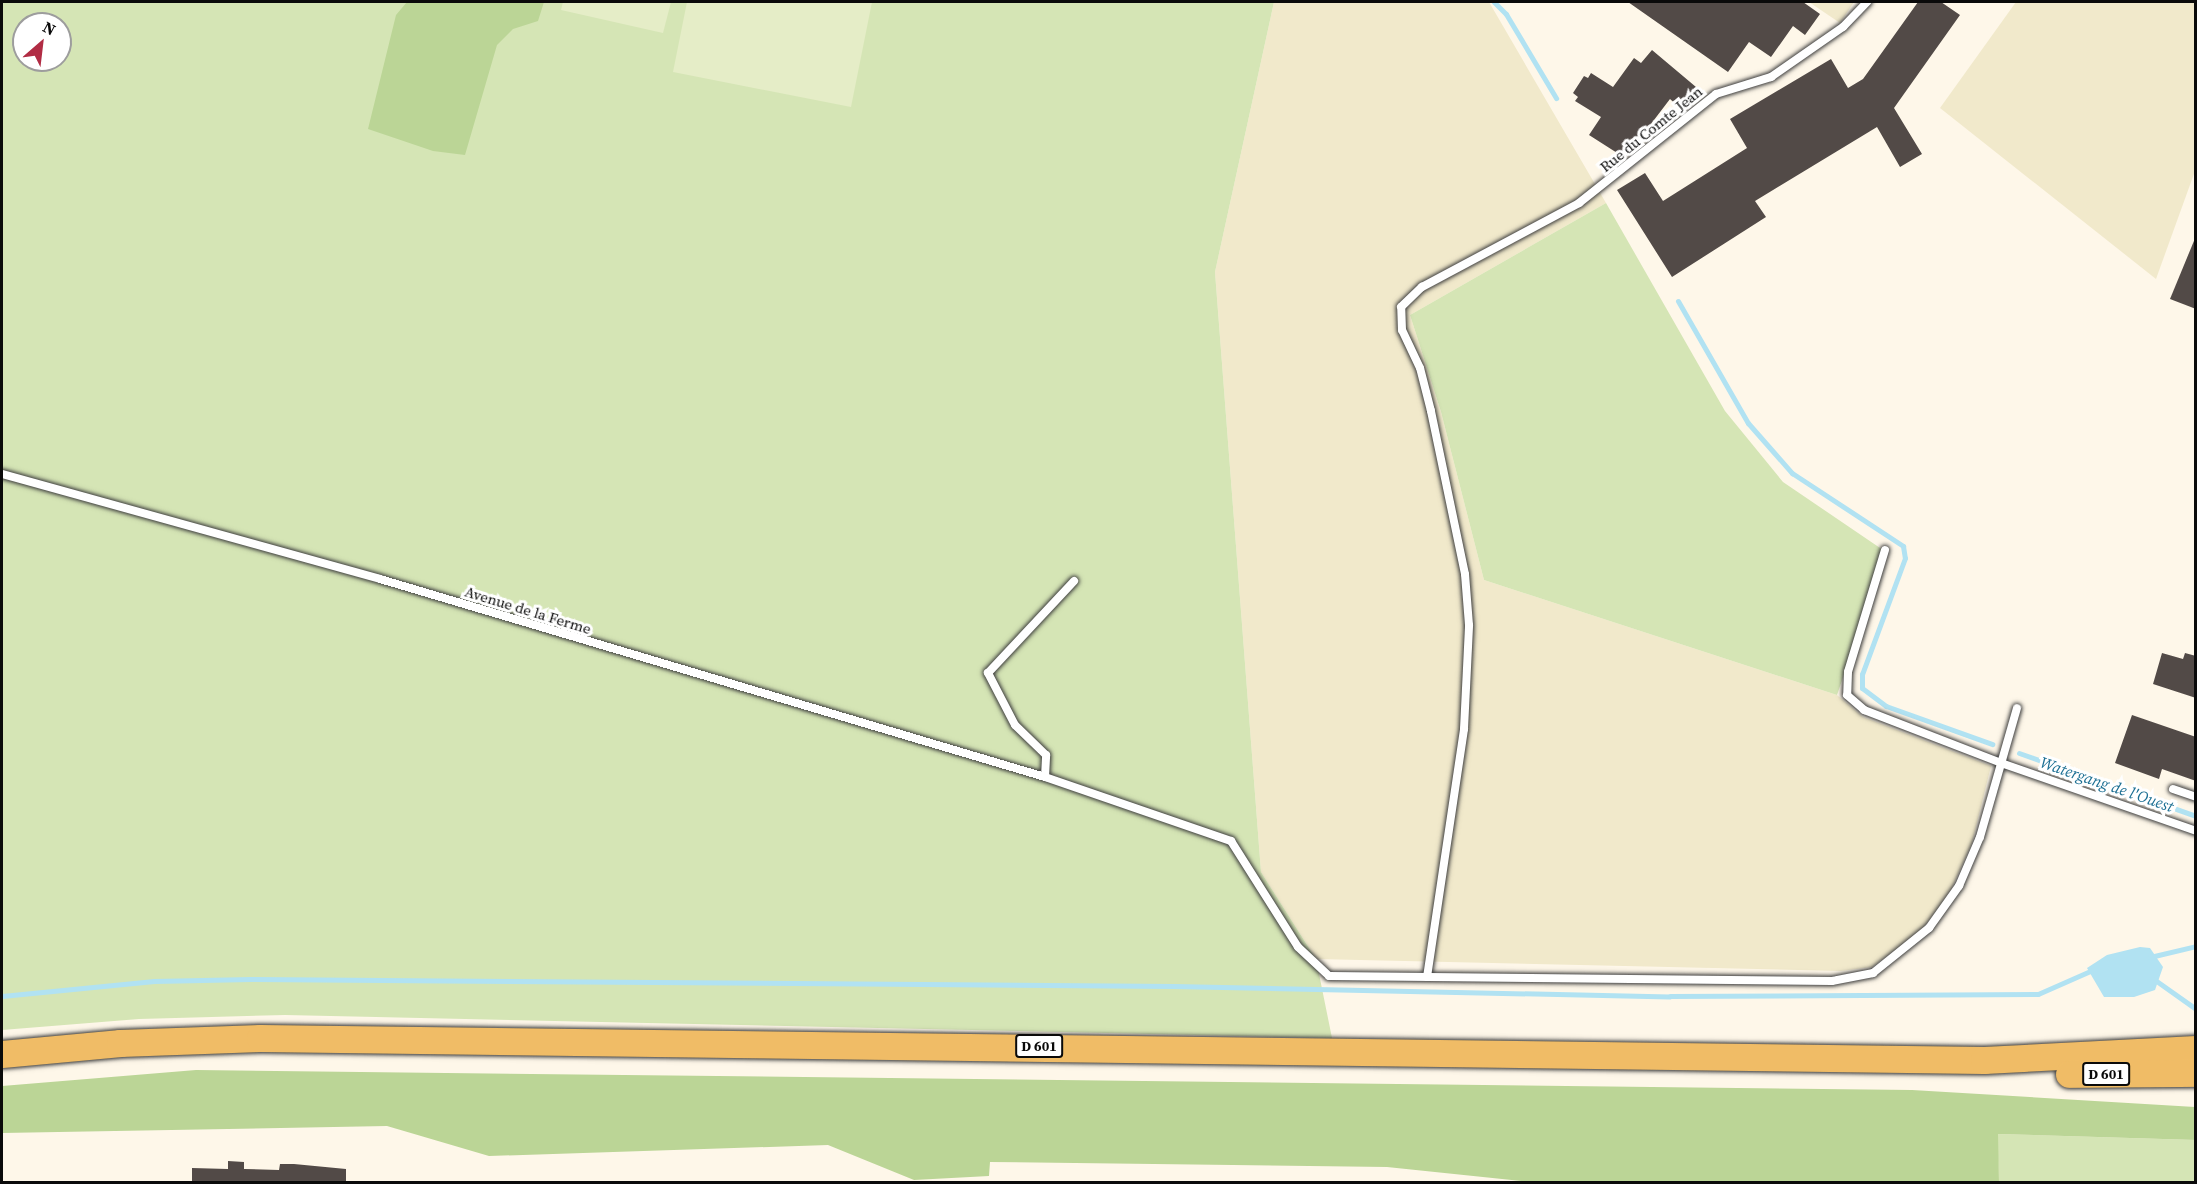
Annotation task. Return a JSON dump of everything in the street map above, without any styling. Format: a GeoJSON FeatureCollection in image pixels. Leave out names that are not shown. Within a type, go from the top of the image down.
{"type":"FeatureCollection","features":[{"type":"Feature","properties":{"kind":"main road","name":"D 601"},"geometry":{"type":"LineString","coordinates":[[2,1054],[120,1043],[260,1038],[1974,1060],[2196,1049]]}},
{"type":"Feature","properties":{"kind":"main road","name":"D 601"},"geometry":{"type":"LineString","coordinates":[[2,1070],[150,1056],[412,1053],[1841,1073],[2196,1073]]}},
{"type":"Feature","properties":{"kind":"lane","name":"Rue du Comte Jean"},"geometry":{"type":"LineString","coordinates":[[1426,977],[1464,729],[1469,625],[1465,574],[1431,411],[1399,314],[1404,301],[1416,291],[1567,210],[1602,186],[1707,100],[1771,77],[1843,27],[1867,2]]}},
{"type":"Feature","properties":{"kind":"lane","name":"Avenue de la Ferme"},"geometry":{"type":"LineString","coordinates":[[2,474],[380,579],[1045,777],[1231,841],[1298,947],[1329,976],[1832,981],[1873,973],[1929,928],[1959,886],[1980,837],[2017,708]]}},
{"type":"Feature","properties":{"kind":"lane"},"geometry":{"type":"LineString","coordinates":[[1885,550],[1848,672],[1847,694],[1864,710],[2001,763],[2196,831]]}},
{"type":"Feature","properties":{"kind":"lane"},"geometry":{"type":"LineString","coordinates":[[1045,777],[1046,755],[1016,725],[988,673],[1074,581]]}},
{"type":"Feature","properties":{"kind":"lane"},"geometry":{"type":"LineString","coordinates":[[2173,789],[2196,797]]}},
{"type":"Feature","properties":{"kind":"shaded area"},"geometry":{"type":"Polygon","coordinates":[[[1274,2],[1489,2],[1606,203],[1410,315],[1441,412],[1484,580],[1837,695],[1863,717],[1991,766],[1972,843],[1950,892],[1921,931],[1872,967],[1841,971],[1316,959],[1261,872],[1215,272],[1274,2]]]}},
{"type":"Feature","properties":{"kind":"shaded area"},"geometry":{"type":"Polygon","coordinates":[[[1809,2],[1854,2],[1840,23],[1809,2]]]}},
{"type":"Feature","properties":{"kind":"shaded area"},"geometry":{"type":"Polygon","coordinates":[[[2016,2],[2195,2],[2195,171],[2156,279],[1940,108],[2016,2]]]}},
{"type":"Feature","properties":{"kind":"green space"},"geometry":{"type":"Polygon","coordinates":[[[2,2],[1274,2],[1215,272],[1261,872],[1316,959],[1332,1038],[285,1015],[139,1019],[2,1030],[2,2]]]}},
{"type":"Feature","properties":{"kind":"green space"},"geometry":{"type":"Polygon","coordinates":[[[407,2],[544,2],[538,21],[513,29],[497,45],[465,155],[433,151],[368,129],[396,15],[407,2]]]}},
{"type":"Feature","properties":{"kind":"green space"},"geometry":{"type":"Polygon","coordinates":[[[563,2],[671,2],[663,33],[561,10],[563,2]]]}},
{"type":"Feature","properties":{"kind":"green space"},"geometry":{"type":"Polygon","coordinates":[[[687,2],[872,2],[851,107],[673,72],[687,2]]]}},
{"type":"Feature","properties":{"kind":"green space"},"geometry":{"type":"Polygon","coordinates":[[[1606,203],[1725,411],[1783,482],[1886,552],[1837,695],[1484,580],[1441,412],[1410,315],[1606,203]]]}},
{"type":"Feature","properties":{"kind":"green space"},"geometry":{"type":"Polygon","coordinates":[[[196,1070],[1912,1090],[2195,1107],[2196,1140],[1998,1134],[1999,1182],[1532,1182],[1387,1167],[990,1162],[989,1176],[914,1180],[828,1145],[489,1156],[387,1126],[2,1133],[2,1086],[196,1070]]]}},
{"type":"Feature","properties":{"kind":"green space"},"geometry":{"type":"Polygon","coordinates":[[[1997,1134],[2195,1140],[2195,1182],[1999,1182],[1997,1134]]]}},
{"type":"Feature","properties":{"kind":"water"},"geometry":{"type":"Polygon","coordinates":[[[2140,947],[2150,948],[2163,967],[2155,990],[2134,997],[2104,997],[2087,968],[2107,955],[2140,947]]]}},
{"type":"Feature","properties":{"kind":"building"},"geometry":{"type":"Polygon","coordinates":[[[1628,2],[1803,2],[1820,14],[1805,35],[1793,26],[1771,57],[1749,42],[1728,72],[1628,2]]]}},
{"type":"Feature","properties":{"kind":"building"},"geometry":{"type":"Polygon","coordinates":[[[1918,2],[1941,2],[1960,15],[1894,108],[1922,154],[1900,167],[1877,127],[1755,201],[1766,217],[1672,277],[1617,190],[1645,173],[1663,201],[1747,148],[1730,119],[1831,59],[1848,88],[1863,79],[1918,2]]]}},
{"type":"Feature","properties":{"kind":"building"},"geometry":{"type":"Polygon","coordinates":[[[1652,50],[1696,87],[1679,107],[1670,99],[1625,158],[1589,135],[1601,117],[1575,101],[1578,97],[1573,93],[1584,76],[1588,78],[1591,73],[1613,87],[1634,58],[1641,63],[1652,50]]]}},
{"type":"Feature","properties":{"kind":"building"},"geometry":{"type":"Polygon","coordinates":[[[2196,236],[2196,309],[2170,299],[2196,236]]]}},
{"type":"Feature","properties":{"kind":"building"},"geometry":{"type":"Polygon","coordinates":[[[2162,653],[2183,659],[2185,653],[2196,656],[2196,698],[2153,684],[2162,653]]]}},
{"type":"Feature","properties":{"kind":"building"},"geometry":{"type":"Polygon","coordinates":[[[2132,715],[2196,737],[2196,781],[2162,769],[2159,779],[2115,763],[2132,715]]]}},
{"type":"Feature","properties":{"kind":"building"},"geometry":{"type":"Polygon","coordinates":[[[228,1161],[244,1162],[244,1169],[279,1170],[280,1164],[294,1164],[346,1169],[346,1182],[192,1182],[192,1168],[228,1169],[228,1161]]]}},
{"type":"Feature","properties":{"kind":"waterway","name":"Watergang de l'Ouest"},"geometry":{"type":"LineString","coordinates":[[1494,2],[1506,14],[1556,98]]}},
{"type":"Feature","properties":{"kind":"waterway","name":"Watergang de l'Ouest"},"geometry":{"type":"LineString","coordinates":[[1678,301],[1748,423],[1792,473],[1903,546],[1905,558],[1862,674],[1862,688],[1886,706],[1992,744]]}},
{"type":"Feature","properties":{"kind":"waterway","name":"Watergang de l'Ouest"},"geometry":{"type":"LineString","coordinates":[[2019,753],[2196,816]]}},
{"type":"Feature","properties":{"kind":"waterway","name":"Watergang de l'Ouest"},"geometry":{"type":"LineString","coordinates":[[2150,957],[2196,946]]}},
{"type":"Feature","properties":{"kind":"waterway"},"geometry":{"type":"LineString","coordinates":[[2,996],[154,981],[251,979],[1173,986],[1670,996],[2038,994],[2095,969]]}},
{"type":"Feature","properties":{"kind":"waterway"},"geometry":{"type":"LineString","coordinates":[[2155,980],[2196,1009]]}}]}
